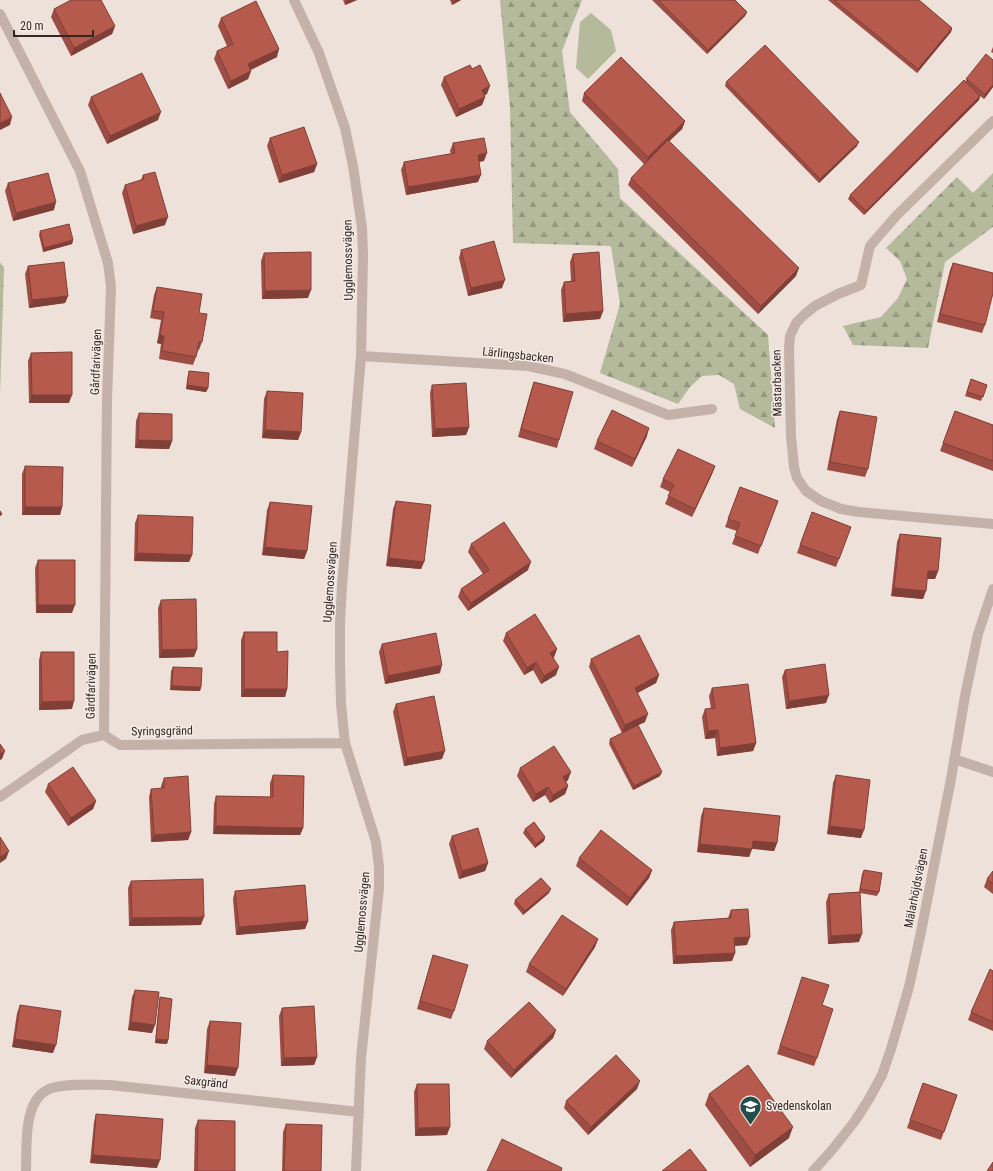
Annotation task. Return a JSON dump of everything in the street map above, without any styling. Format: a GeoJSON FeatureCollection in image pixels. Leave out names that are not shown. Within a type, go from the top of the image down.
{"type":"FeatureCollection","features":[{"type":"Feature","properties":{"kind":"street","name":"Ugglemossvägen"},"geometry":{"type":"LineString","coordinates":[[294,0],[319,53],[345,128],[360,207],[363,255],[361,356],[340,623],[341,704],[344,742],[354,776],[371,823],[376,842],[379,868],[378,895],[361,1058],[356,1171]]}},
{"type":"Feature","properties":{"kind":"street","name":"Gårdfarivägen"},"geometry":{"type":"LineString","coordinates":[[0,14],[80,171],[108,263],[111,287],[108,400],[104,735]]}},
{"type":"Feature","properties":{"kind":"street","name":"Mästarbacken"},"geometry":{"type":"LineString","coordinates":[[993,121],[897,215],[870,246],[861,285],[838,294],[815,306],[796,323],[790,336],[789,356],[794,466],[797,478],[806,491],[821,501],[859,512],[993,524]]}},
{"type":"Feature","properties":{"kind":"street","name":"Lärlingsbacken"},"geometry":{"type":"LineString","coordinates":[[361,356],[528,366],[565,374],[668,415],[712,409]]}},
{"type":"Feature","properties":{"kind":"street","name":"Mälarhöjdsvägen"},"geometry":{"type":"LineString","coordinates":[[813,1171],[832,1150],[866,1104],[882,1075],[891,1049],[909,987],[921,932],[978,634],[993,589]]}},
{"type":"Feature","properties":{"kind":"street","name":"Syringsgränd"},"geometry":{"type":"LineString","coordinates":[[104,735],[120,745],[344,742]]}},
{"type":"Feature","properties":{"kind":"street"},"geometry":{"type":"LineString","coordinates":[[0,797],[82,740],[104,735]]}},
{"type":"Feature","properties":{"kind":"street"},"geometry":{"type":"LineString","coordinates":[[954,759],[993,772]]}},
{"type":"Feature","properties":{"kind":"street","name":"Saxgränd"},"geometry":{"type":"LineString","coordinates":[[26,1171],[28,1128],[32,1107],[40,1096],[50,1088],[70,1085],[110,1085],[359,1112]]}},
{"type":"Feature","properties":{"kind":"green space"},"geometry":{"type":"Polygon","coordinates":[[[500,0],[582,0],[562,51],[570,112],[618,169],[620,198],[768,335],[775,428],[740,409],[734,384],[719,375],[702,376],[690,387],[678,404],[600,373],[620,304],[611,246],[513,243],[510,107],[500,0]]]}},
{"type":"Feature","properties":{"kind":"green space"},"geometry":{"type":"Polygon","coordinates":[[[591,13],[611,30],[616,51],[588,79],[576,68],[580,22],[591,13]]]}},
{"type":"Feature","properties":{"kind":"green space"},"geometry":{"type":"Polygon","coordinates":[[[993,173],[993,227],[945,262],[928,348],[853,345],[843,326],[881,317],[898,298],[907,279],[900,261],[886,248],[957,177],[973,193],[993,173]]]}},
{"type":"Feature","properties":{"kind":"green space"},"geometry":{"type":"Polygon","coordinates":[[[0,262],[4,268],[0,396],[0,262]]]}},
{"type":"Feature","properties":{"kind":"building"},"geometry":{"type":"Polygon","coordinates":[[[71,0],[101,0],[115,26],[74,48],[54,9],[71,0]]]}},
{"type":"Feature","properties":{"kind":"building"},"geometry":{"type":"Polygon","coordinates":[[[658,0],[735,0],[747,12],[708,50],[658,0]]]}},
{"type":"Feature","properties":{"kind":"building"},"geometry":{"type":"Polygon","coordinates":[[[834,0],[919,0],[952,28],[918,69],[834,0]]]}},
{"type":"Feature","properties":{"kind":"building"},"geometry":{"type":"Polygon","coordinates":[[[256,1],[279,49],[248,64],[251,71],[231,81],[217,51],[233,44],[221,18],[256,1]]]}},
{"type":"Feature","properties":{"kind":"building"},"geometry":{"type":"Polygon","coordinates":[[[765,45],[859,142],[820,179],[726,82],[765,45]]]}},
{"type":"Feature","properties":{"kind":"building"},"geometry":{"type":"Polygon","coordinates":[[[986,54],[993,60],[993,85],[985,94],[966,79],[986,54]]]}},
{"type":"Feature","properties":{"kind":"building"},"geometry":{"type":"Polygon","coordinates":[[[621,57],[685,121],[648,157],[584,93],[621,57]]]}},
{"type":"Feature","properties":{"kind":"building"},"geometry":{"type":"Polygon","coordinates":[[[470,65],[472,69],[480,65],[490,86],[482,90],[485,97],[459,109],[444,77],[470,65]]]}},
{"type":"Feature","properties":{"kind":"building"},"geometry":{"type":"Polygon","coordinates":[[[142,73],[161,112],[110,136],[91,97],[142,73]]]}},
{"type":"Feature","properties":{"kind":"building"},"geometry":{"type":"Polygon","coordinates":[[[964,80],[980,96],[866,211],[850,195],[964,80]]]}},
{"type":"Feature","properties":{"kind":"building"},"geometry":{"type":"Polygon","coordinates":[[[0,93],[12,117],[0,123],[0,93]]]}},
{"type":"Feature","properties":{"kind":"building"},"geometry":{"type":"Polygon","coordinates":[[[304,127],[317,164],[282,175],[270,138],[304,127]]]}},
{"type":"Feature","properties":{"kind":"building"},"geometry":{"type":"Polygon","coordinates":[[[484,138],[487,153],[478,155],[481,175],[408,187],[404,162],[455,153],[453,143],[484,138]]]}},
{"type":"Feature","properties":{"kind":"building"},"geometry":{"type":"Polygon","coordinates":[[[668,140],[799,268],[761,306],[631,178],[668,140]]]}},
{"type":"Feature","properties":{"kind":"building"},"geometry":{"type":"Polygon","coordinates":[[[155,172],[168,217],[136,226],[125,185],[144,179],[143,175],[155,172]]]}},
{"type":"Feature","properties":{"kind":"building"},"geometry":{"type":"Polygon","coordinates":[[[48,173],[56,202],[16,213],[8,183],[48,173]]]}},
{"type":"Feature","properties":{"kind":"building"},"geometry":{"type":"Polygon","coordinates":[[[69,224],[73,240],[44,248],[40,231],[69,224]]]}},
{"type":"Feature","properties":{"kind":"building"},"geometry":{"type":"Polygon","coordinates":[[[494,241],[505,280],[471,288],[461,250],[494,241]]]}},
{"type":"Feature","properties":{"kind":"building"},"geometry":{"type":"Polygon","coordinates":[[[311,252],[311,290],[265,291],[264,253],[311,252]]]}},
{"type":"Feature","properties":{"kind":"building"},"geometry":{"type":"Polygon","coordinates":[[[599,252],[603,311],[566,314],[564,282],[575,281],[573,254],[599,252]]]}},
{"type":"Feature","properties":{"kind":"building"},"geometry":{"type":"Polygon","coordinates":[[[64,262],[68,296],[32,300],[28,266],[64,262]]]}},
{"type":"Feature","properties":{"kind":"building"},"geometry":{"type":"Polygon","coordinates":[[[953,263],[993,273],[993,293],[985,325],[940,314],[953,263]]]}},
{"type":"Feature","properties":{"kind":"building"},"geometry":{"type":"Polygon","coordinates":[[[157,287],[202,294],[199,313],[207,314],[202,342],[199,342],[196,357],[162,351],[164,336],[160,335],[164,312],[153,311],[157,287]]]}},
{"type":"Feature","properties":{"kind":"building"},"geometry":{"type":"Polygon","coordinates":[[[72,352],[72,395],[32,395],[31,353],[72,352]]]}},
{"type":"Feature","properties":{"kind":"building"},"geometry":{"type":"Polygon","coordinates":[[[189,371],[209,373],[208,388],[187,385],[189,371]]]}},
{"type":"Feature","properties":{"kind":"building"},"geometry":{"type":"Polygon","coordinates":[[[971,379],[987,385],[983,397],[967,392],[971,379]]]}},
{"type":"Feature","properties":{"kind":"building"},"geometry":{"type":"Polygon","coordinates":[[[534,382],[573,392],[559,440],[521,429],[534,382]]]}},
{"type":"Feature","properties":{"kind":"building"},"geometry":{"type":"Polygon","coordinates":[[[466,383],[469,427],[435,429],[432,385],[466,383]]]}},
{"type":"Feature","properties":{"kind":"building"},"geometry":{"type":"Polygon","coordinates":[[[267,391],[303,393],[301,432],[265,430],[267,391]]]}},
{"type":"Feature","properties":{"kind":"building"},"geometry":{"type":"Polygon","coordinates":[[[612,410],[649,428],[635,459],[597,441],[612,410]]]}},
{"type":"Feature","properties":{"kind":"building"},"geometry":{"type":"Polygon","coordinates":[[[840,411],[877,417],[868,469],[830,462],[840,411]]]}},
{"type":"Feature","properties":{"kind":"building"},"geometry":{"type":"Polygon","coordinates":[[[955,411],[993,425],[993,461],[943,443],[955,411]]]}},
{"type":"Feature","properties":{"kind":"building"},"geometry":{"type":"Polygon","coordinates":[[[139,413],[172,414],[172,441],[138,440],[139,413]]]}},
{"type":"Feature","properties":{"kind":"building"},"geometry":{"type":"Polygon","coordinates":[[[678,449],[715,466],[695,509],[668,496],[674,485],[663,479],[678,449]]]}},
{"type":"Feature","properties":{"kind":"building"},"geometry":{"type":"Polygon","coordinates":[[[25,466],[63,467],[62,507],[25,507],[25,466]]]}},
{"type":"Feature","properties":{"kind":"building"},"geometry":{"type":"Polygon","coordinates":[[[740,487],[778,501],[761,546],[735,536],[740,523],[728,519],[740,487]]]}},
{"type":"Feature","properties":{"kind":"building"},"geometry":{"type":"Polygon","coordinates":[[[396,501],[431,505],[424,562],[389,558],[396,501]]]}},
{"type":"Feature","properties":{"kind":"building"},"geometry":{"type":"Polygon","coordinates":[[[270,502],[312,506],[307,551],[265,547],[270,502]]]}},
{"type":"Feature","properties":{"kind":"building"},"geometry":{"type":"Polygon","coordinates":[[[812,512],[851,527],[839,559],[800,545],[812,512]]]}},
{"type":"Feature","properties":{"kind":"building"},"geometry":{"type":"Polygon","coordinates":[[[138,515],[193,517],[192,555],[137,553],[138,515]]]}},
{"type":"Feature","properties":{"kind":"building"},"geometry":{"type":"Polygon","coordinates":[[[504,522],[531,562],[471,603],[461,589],[489,570],[471,544],[504,522]]]}},
{"type":"Feature","properties":{"kind":"building"},"geometry":{"type":"Polygon","coordinates":[[[900,534],[941,538],[938,571],[928,571],[926,591],[894,588],[900,534]]]}},
{"type":"Feature","properties":{"kind":"building"},"geometry":{"type":"Polygon","coordinates":[[[38,560],[75,560],[75,605],[38,605],[38,560]]]}},
{"type":"Feature","properties":{"kind":"building"},"geometry":{"type":"Polygon","coordinates":[[[196,599],[197,649],[162,650],[161,600],[196,599]]]}},
{"type":"Feature","properties":{"kind":"building"},"geometry":{"type":"Polygon","coordinates":[[[535,614],[557,649],[550,653],[559,667],[544,676],[536,662],[527,668],[506,633],[535,614]]]}},
{"type":"Feature","properties":{"kind":"building"},"geometry":{"type":"Polygon","coordinates":[[[244,632],[277,632],[277,652],[288,651],[287,689],[244,689],[244,632]]]}},
{"type":"Feature","properties":{"kind":"building"},"geometry":{"type":"Polygon","coordinates":[[[436,633],[442,665],[388,676],[382,644],[436,633]]]}},
{"type":"Feature","properties":{"kind":"building"},"geometry":{"type":"Polygon","coordinates":[[[639,635],[659,675],[635,688],[648,714],[625,725],[591,659],[639,635]]]}},
{"type":"Feature","properties":{"kind":"building"},"geometry":{"type":"Polygon","coordinates":[[[41,652],[74,652],[74,701],[42,702],[41,652]]]}},
{"type":"Feature","properties":{"kind":"building"},"geometry":{"type":"Polygon","coordinates":[[[825,664],[829,695],[789,701],[785,670],[825,664]]]}},
{"type":"Feature","properties":{"kind":"building"},"geometry":{"type":"Polygon","coordinates":[[[173,667],[202,668],[201,687],[172,686],[173,667]]]}},
{"type":"Feature","properties":{"kind":"building"},"geometry":{"type":"Polygon","coordinates":[[[748,684],[756,743],[720,748],[718,730],[708,731],[705,709],[715,708],[712,688],[748,684]]]}},
{"type":"Feature","properties":{"kind":"building"},"geometry":{"type":"Polygon","coordinates":[[[434,696],[445,751],[407,758],[396,704],[434,696]]]}},
{"type":"Feature","properties":{"kind":"building"},"geometry":{"type":"Polygon","coordinates":[[[638,725],[662,772],[634,786],[610,739],[638,725]]]}},
{"type":"Feature","properties":{"kind":"building"},"geometry":{"type":"Polygon","coordinates":[[[0,744],[5,751],[0,754],[0,744]]]}},
{"type":"Feature","properties":{"kind":"building"},"geometry":{"type":"Polygon","coordinates":[[[554,746],[571,772],[563,777],[568,786],[553,795],[548,787],[536,794],[520,768],[554,746]]]}},
{"type":"Feature","properties":{"kind":"building"},"geometry":{"type":"Polygon","coordinates":[[[73,767],[96,801],[71,818],[48,784],[73,767]]]}},
{"type":"Feature","properties":{"kind":"building"},"geometry":{"type":"Polygon","coordinates":[[[273,775],[304,776],[303,828],[216,826],[216,796],[273,797],[273,775]]]}},
{"type":"Feature","properties":{"kind":"building"},"geometry":{"type":"Polygon","coordinates":[[[836,775],[870,780],[864,830],[830,826],[836,775]]]}},
{"type":"Feature","properties":{"kind":"building"},"geometry":{"type":"Polygon","coordinates":[[[188,776],[191,832],[154,835],[151,789],[164,788],[164,778],[188,776]]]}},
{"type":"Feature","properties":{"kind":"building"},"geometry":{"type":"Polygon","coordinates":[[[704,808],[780,816],[777,843],[753,841],[752,849],[700,844],[704,808]]]}},
{"type":"Feature","properties":{"kind":"building"},"geometry":{"type":"Polygon","coordinates":[[[534,822],[545,837],[536,844],[525,829],[534,822]]]}},
{"type":"Feature","properties":{"kind":"building"},"geometry":{"type":"Polygon","coordinates":[[[478,828],[488,863],[462,871],[452,836],[478,828]]]}},
{"type":"Feature","properties":{"kind":"building"},"geometry":{"type":"Polygon","coordinates":[[[601,830],[652,870],[630,898],[579,858],[601,830]]]}},
{"type":"Feature","properties":{"kind":"building"},"geometry":{"type":"Polygon","coordinates":[[[0,837],[9,851],[0,857],[0,837]]]}},
{"type":"Feature","properties":{"kind":"building"},"geometry":{"type":"Polygon","coordinates":[[[864,870],[882,873],[879,892],[860,889],[864,870]]]}},
{"type":"Feature","properties":{"kind":"building"},"geometry":{"type":"Polygon","coordinates":[[[993,871],[993,884],[987,879],[993,871]]]}},
{"type":"Feature","properties":{"kind":"building"},"geometry":{"type":"Polygon","coordinates":[[[541,878],[551,889],[525,911],[515,900],[541,878]]]}},
{"type":"Feature","properties":{"kind":"building"},"geometry":{"type":"Polygon","coordinates":[[[203,879],[204,917],[132,918],[131,881],[203,879]]]}},
{"type":"Feature","properties":{"kind":"building"},"geometry":{"type":"Polygon","coordinates":[[[305,885],[308,921],[239,927],[235,891],[305,885]]]}},
{"type":"Feature","properties":{"kind":"building"},"geometry":{"type":"Polygon","coordinates":[[[860,892],[862,934],[831,936],[829,894],[860,892]]]}},
{"type":"Feature","properties":{"kind":"building"},"geometry":{"type":"Polygon","coordinates":[[[748,909],[750,937],[734,938],[735,953],[676,956],[674,922],[731,918],[731,910],[748,909]]]}},
{"type":"Feature","properties":{"kind":"building"},"geometry":{"type":"Polygon","coordinates":[[[562,915],[598,939],[566,989],[529,964],[562,915]]]}},
{"type":"Feature","properties":{"kind":"building"},"geometry":{"type":"Polygon","coordinates":[[[433,955],[468,965],[454,1011],[420,1001],[433,955]]]}},
{"type":"Feature","properties":{"kind":"building"},"geometry":{"type":"Polygon","coordinates":[[[990,969],[993,971],[993,1022],[971,1012],[990,969]]]}},
{"type":"Feature","properties":{"kind":"building"},"geometry":{"type":"Polygon","coordinates":[[[802,977],[829,985],[822,1005],[833,1009],[817,1058],[780,1046],[802,977]]]}},
{"type":"Feature","properties":{"kind":"building"},"geometry":{"type":"Polygon","coordinates":[[[135,990],[159,992],[155,1025],[131,1022],[135,990]]]}},
{"type":"Feature","properties":{"kind":"building"},"geometry":{"type":"Polygon","coordinates":[[[160,997],[172,999],[168,1040],[156,1039],[160,997]]]}},
{"type":"Feature","properties":{"kind":"building"},"geometry":{"type":"Polygon","coordinates":[[[529,1002],[556,1030],[514,1070],[487,1041],[529,1002]]]}},
{"type":"Feature","properties":{"kind":"building"},"geometry":{"type":"Polygon","coordinates":[[[20,1005],[61,1011],[56,1045],[15,1039],[20,1005]]]}},
{"type":"Feature","properties":{"kind":"building"},"geometry":{"type":"Polygon","coordinates":[[[314,1006],[317,1057],[284,1058],[282,1008],[314,1006]]]}},
{"type":"Feature","properties":{"kind":"building"},"geometry":{"type":"Polygon","coordinates":[[[210,1021],[241,1023],[238,1068],[207,1065],[210,1021]]]}},
{"type":"Feature","properties":{"kind":"building"},"geometry":{"type":"Polygon","coordinates":[[[616,1055],[640,1081],[591,1127],[566,1101],[616,1055]]]}},
{"type":"Feature","properties":{"kind":"building"},"geometry":{"type":"Polygon","coordinates":[[[748,1065],[793,1127],[755,1155],[709,1094],[748,1065]]]}},
{"type":"Feature","properties":{"kind":"building"},"geometry":{"type":"Polygon","coordinates":[[[923,1083],[957,1095],[944,1132],[910,1120],[923,1083]]]}},
{"type":"Feature","properties":{"kind":"building"},"geometry":{"type":"Polygon","coordinates":[[[417,1084],[449,1084],[450,1127],[418,1128],[417,1084]]]}},
{"type":"Feature","properties":{"kind":"building"},"geometry":{"type":"Polygon","coordinates":[[[96,1114],[163,1119],[160,1160],[93,1155],[96,1114]]]}},
{"type":"Feature","properties":{"kind":"building"},"geometry":{"type":"Polygon","coordinates":[[[198,1120],[235,1121],[235,1171],[197,1171],[198,1120]]]}},
{"type":"Feature","properties":{"kind":"building"},"geometry":{"type":"Polygon","coordinates":[[[286,1124],[322,1125],[321,1171],[284,1171],[286,1124]]]}},
{"type":"Feature","properties":{"kind":"building"},"geometry":{"type":"Polygon","coordinates":[[[502,1139],[562,1168],[561,1171],[487,1171],[502,1139]]]}},
{"type":"Feature","properties":{"kind":"building"},"geometry":{"type":"Polygon","coordinates":[[[690,1149],[707,1171],[662,1171],[690,1149]]]}},
{"type":"Feature","properties":{"kind":"building"},"geometry":{"type":"Polygon","coordinates":[[[993,1162],[993,1171],[987,1171],[993,1162]]]}},
{"type":"Feature","properties":{"kind":"place","name":"Svedenskolan"},"geometry":{"type":"Point","coordinates":[750,1126]}}]}
